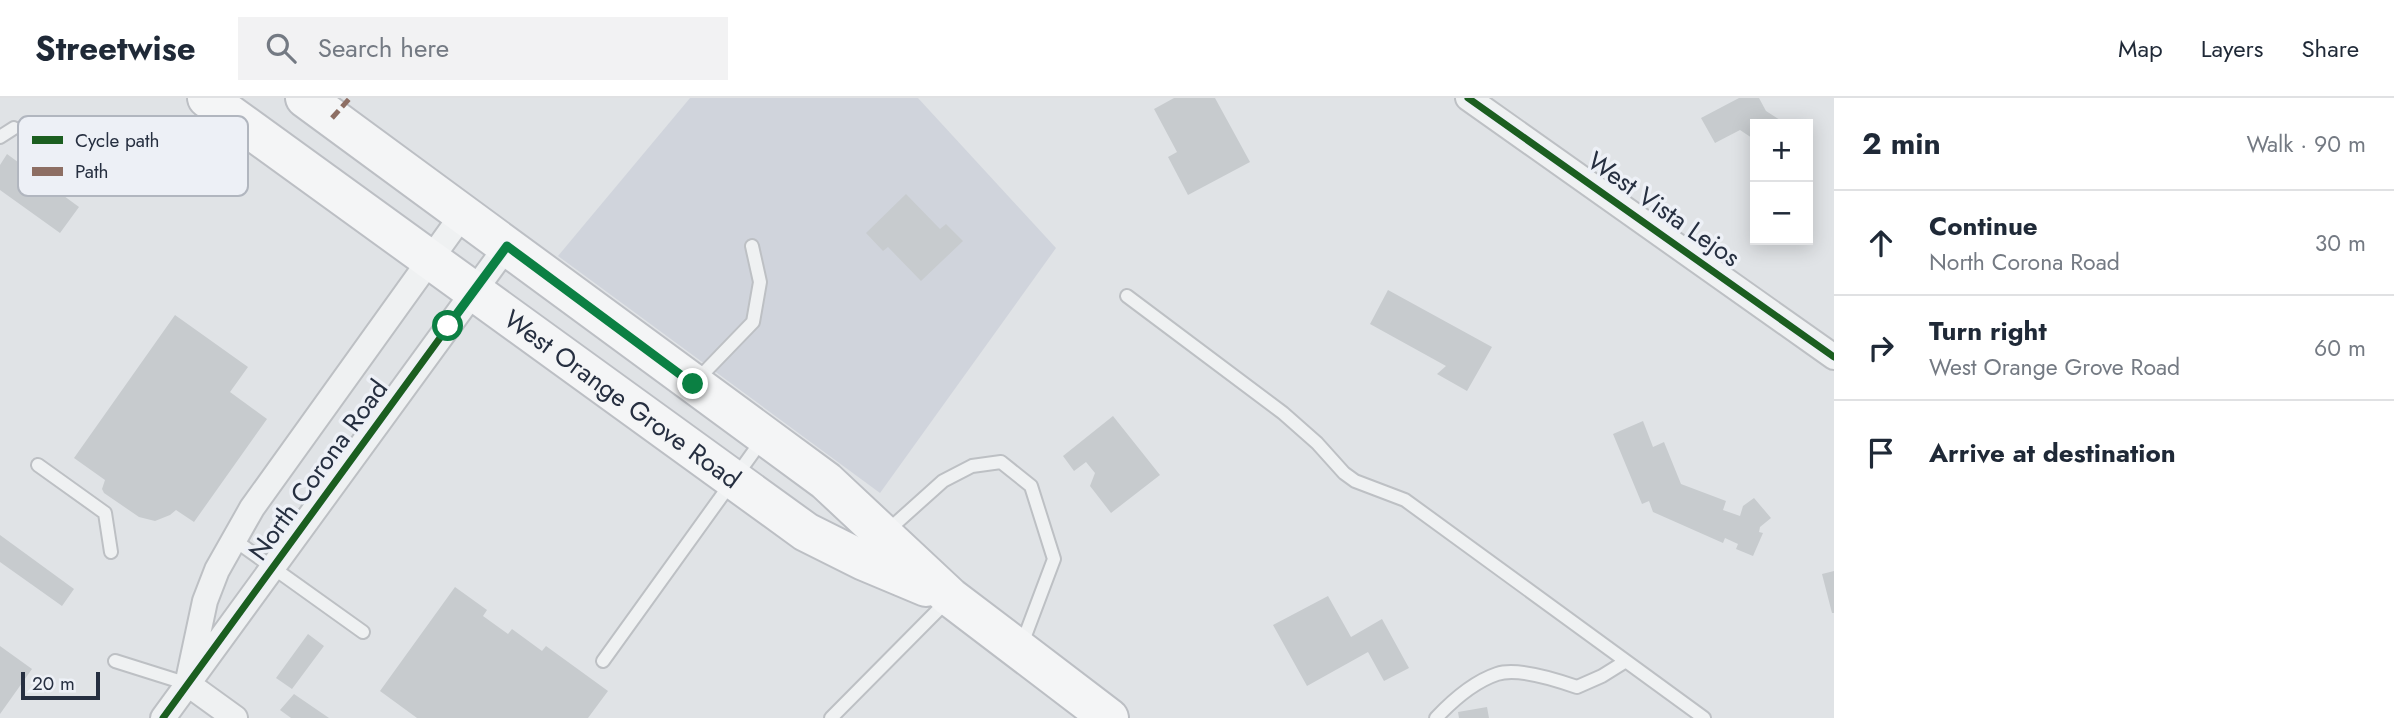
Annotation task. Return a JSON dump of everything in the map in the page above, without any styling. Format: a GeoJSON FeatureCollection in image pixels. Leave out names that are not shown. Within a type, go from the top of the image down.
{"type":"FeatureCollection","features":[{"type":"Feature","properties":{"kind":"main road","name":"West Orange Grove Road"},"geometry":{"type":"LineString","coordinates":[[207,98],[232,116]]}},
{"type":"Feature","properties":{"kind":"main road","name":"West Orange Grove Road"},"geometry":{"type":"LineString","coordinates":[[304,98],[826,481],[874,548]]}},
{"type":"Feature","properties":{"kind":"main road","name":"West Orange Grove Road"},"geometry":{"type":"LineString","coordinates":[[248,127],[806,532],[874,548],[950,597],[1109,718]]}},
{"type":"Feature","properties":{"kind":"street","name":"West Vista Lejos"},"geometry":{"type":"LineString","coordinates":[[1468,98],[1834,356]]}},
{"type":"Feature","properties":{"kind":"street","name":"North Corona Road"},"geometry":{"type":"LineString","coordinates":[[188,684],[205,601],[233,539],[252,508],[463,214]]}},
{"type":"Feature","properties":{"kind":"street","name":"North Corona Road"},"geometry":{"type":"LineString","coordinates":[[163,718],[507,246]]}},
{"type":"Feature","properties":{"kind":"street"},"geometry":{"type":"LineString","coordinates":[[188,684],[235,718]]}},
{"type":"Feature","properties":{"kind":"lane"},"geometry":{"type":"LineString","coordinates":[[0,137],[14,128]]}},
{"type":"Feature","properties":{"kind":"lane"},"geometry":{"type":"LineString","coordinates":[[693,384],[753,322],[760,282],[752,246]]}},
{"type":"Feature","properties":{"kind":"lane"},"geometry":{"type":"LineString","coordinates":[[1128,296],[1283,412],[1317,443],[1344,473],[1355,481],[1405,500],[1704,718]]}},
{"type":"Feature","properties":{"kind":"lane"},"geometry":{"type":"LineString","coordinates":[[603,661],[764,437]]}},
{"type":"Feature","properties":{"kind":"lane"},"geometry":{"type":"LineString","coordinates":[[874,548],[943,481],[972,466],[1001,461],[1031,486],[1054,559],[1019,651]]}},
{"type":"Feature","properties":{"kind":"lane"},"geometry":{"type":"LineString","coordinates":[[38,465],[105,513],[111,552]]}},
{"type":"Feature","properties":{"kind":"lane"},"geometry":{"type":"LineString","coordinates":[[233,539],[363,632]]}},
{"type":"Feature","properties":{"kind":"lane"},"geometry":{"type":"LineString","coordinates":[[831,718],[950,597]]}},
{"type":"Feature","properties":{"kind":"lane"},"geometry":{"type":"LineString","coordinates":[[115,661],[188,684]]}},
{"type":"Feature","properties":{"kind":"lane"},"geometry":{"type":"LineString","coordinates":[[1436,718],[1457,695],[1499,673],[1544,676],[1577,687],[1626,661]]}},
{"type":"Feature","properties":{"kind":"shaded area"},"geometry":{"type":"Polygon","coordinates":[[[690,98],[918,98],[1056,248],[880,493],[558,256],[690,98]]]}},
{"type":"Feature","properties":{"kind":"building"},"geometry":{"type":"Polygon","coordinates":[[[1174,98],[1215,98],[1250,162],[1188,195],[1168,157],[1177,152],[1154,109],[1174,98]]]}},
{"type":"Feature","properties":{"kind":"building"},"geometry":{"type":"Polygon","coordinates":[[[1739,98],[1759,98],[1766,111],[1778,119],[1750,119],[1750,137],[1740,130],[1715,143],[1701,118],[1739,98]]]}},
{"type":"Feature","properties":{"kind":"building"},"geometry":{"type":"Polygon","coordinates":[[[7,154],[18,162],[18,196],[64,196],[79,207],[60,233],[0,190],[0,165],[7,154]]]}},
{"type":"Feature","properties":{"kind":"building"},"geometry":{"type":"Polygon","coordinates":[[[906,194],[940,229],[946,224],[963,241],[921,281],[888,247],[883,251],[866,233],[906,194]]]}},
{"type":"Feature","properties":{"kind":"building"},"geometry":{"type":"Polygon","coordinates":[[[1388,290],[1492,347],[1467,391],[1437,374],[1446,366],[1370,324],[1388,290]]]}},
{"type":"Feature","properties":{"kind":"building"},"geometry":{"type":"Polygon","coordinates":[[[175,315],[248,367],[230,392],[267,419],[194,522],[176,510],[155,521],[139,517],[104,493],[102,489],[105,480],[74,458],[175,315]]]}},
{"type":"Feature","properties":{"kind":"building"},"geometry":{"type":"Polygon","coordinates":[[[1113,416],[1160,475],[1111,513],[1090,486],[1095,473],[1086,462],[1074,471],[1063,456],[1113,416]]]}},
{"type":"Feature","properties":{"kind":"building"},"geometry":{"type":"Polygon","coordinates":[[[1643,421],[1653,447],[1664,442],[1681,484],[1726,501],[1723,510],[1740,516],[1743,506],[1754,498],[1771,518],[1760,527],[1759,532],[1763,533],[1753,556],[1736,549],[1738,544],[1725,538],[1723,543],[1653,512],[1649,501],[1642,504],[1613,434],[1643,421]]]}},
{"type":"Feature","properties":{"kind":"building"},"geometry":{"type":"Polygon","coordinates":[[[0,535],[74,589],[62,606],[0,562],[0,535]]]}},
{"type":"Feature","properties":{"kind":"building"},"geometry":{"type":"Polygon","coordinates":[[[1834,571],[1834,613],[1832,613],[1822,574],[1834,571]]]}},
{"type":"Feature","properties":{"kind":"building"},"geometry":{"type":"Polygon","coordinates":[[[455,587],[487,610],[483,616],[508,634],[512,629],[542,651],[546,646],[608,691],[588,718],[417,718],[380,691],[455,587]]]}},
{"type":"Feature","properties":{"kind":"building"},"geometry":{"type":"Polygon","coordinates":[[[1328,596],[1351,637],[1382,619],[1409,668],[1384,681],[1368,652],[1307,686],[1273,625],[1328,596]]]}},
{"type":"Feature","properties":{"kind":"building"},"geometry":{"type":"Polygon","coordinates":[[[308,634],[324,646],[292,689],[276,678],[308,634]]]}},
{"type":"Feature","properties":{"kind":"building"},"geometry":{"type":"Polygon","coordinates":[[[0,646],[32,669],[0,714],[0,646]]]}},
{"type":"Feature","properties":{"kind":"building"},"geometry":{"type":"Polygon","coordinates":[[[294,694],[329,718],[291,718],[280,710],[294,694]]]}},
{"type":"Feature","properties":{"kind":"building"},"geometry":{"type":"Polygon","coordinates":[[[1487,707],[1489,718],[1459,718],[1458,712],[1487,707]]]}},
{"type":"Feature","properties":{"kind":"marked path"},"geometry":{"type":"LineString","coordinates":[[332,118],[350,98]]}},
{"type":"Feature","properties":{"kind":"cycle path"},"geometry":{"type":"LineString","coordinates":[[1468,98],[1834,357]]}},
{"type":"Feature","properties":{"kind":"cycle path"},"geometry":{"type":"LineString","coordinates":[[163,718],[507,246]]}},
{"type":"Feature","properties":{"kind":"route"},"geometry":{"type":"LineString","coordinates":[[448,326],[507,246],[693,384]]}}]}
